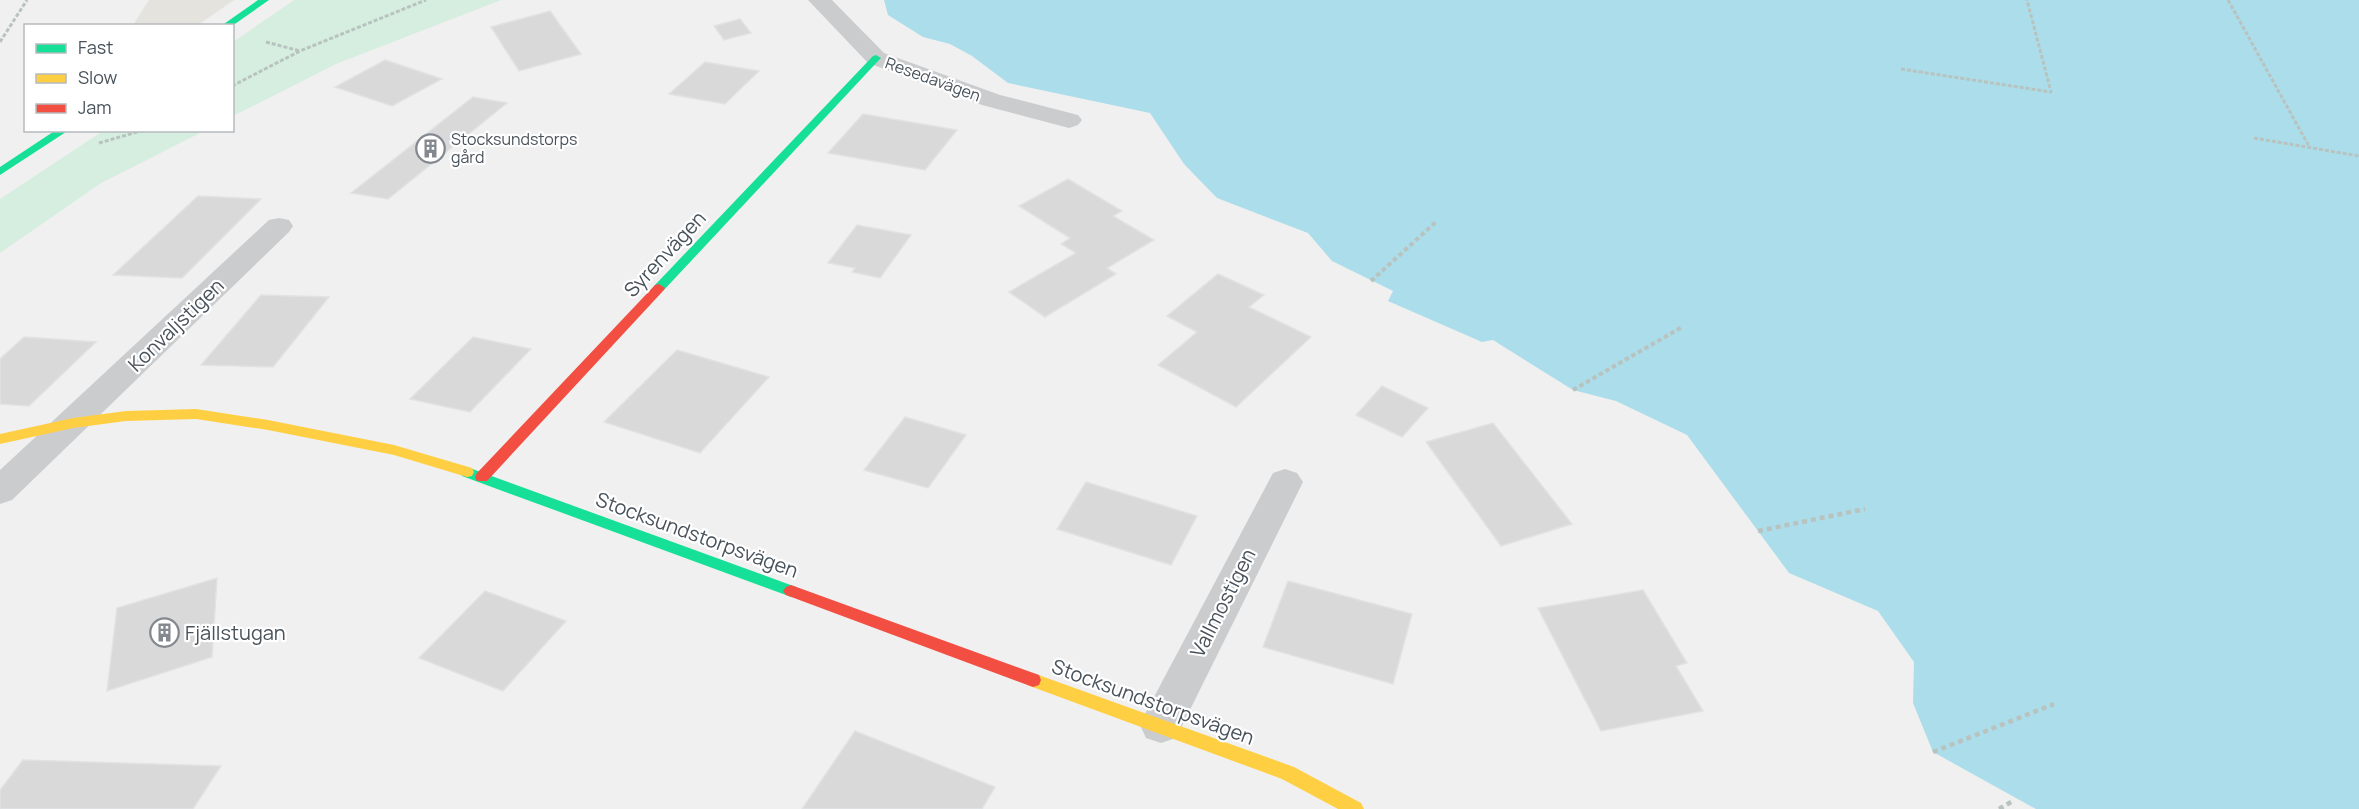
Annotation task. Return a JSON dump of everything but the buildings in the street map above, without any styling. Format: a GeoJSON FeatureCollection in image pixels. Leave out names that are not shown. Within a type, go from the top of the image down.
{"type":"FeatureCollection","features":[{"type":"Feature","properties":{"kind":"street"},"geometry":{"type":"LineString","coordinates":[[228,24],[264,0]]}},
{"type":"Feature","properties":{"kind":"street","name":"Resedavägen"},"geometry":{"type":"LineString","coordinates":[[819,0],[876,58],[991,100],[1069,120]]}},
{"type":"Feature","properties":{"kind":"street","name":"Syrenvägen"},"geometry":{"type":"LineString","coordinates":[[482,477],[876,58]]}},
{"type":"Feature","properties":{"kind":"street"},"geometry":{"type":"LineString","coordinates":[[0,172],[61,132]]}},
{"type":"Feature","properties":{"kind":"street","name":"Konvaljstigen"},"geometry":{"type":"LineString","coordinates":[[0,491],[279,226]]}},
{"type":"Feature","properties":{"kind":"street","name":"Stocksundstorpsvägen"},"geometry":{"type":"LineString","coordinates":[[0,439],[73,423],[126,416],[196,414],[268,425],[394,450],[482,477],[1161,725],[1288,773],[1354,809]]}},
{"type":"Feature","properties":{"kind":"street","name":"Vallmostigen"},"geometry":{"type":"LineString","coordinates":[[1161,725],[1285,482]]}},
{"type":"Feature","properties":{"kind":"path"},"geometry":{"type":"LineString","coordinates":[[0,42],[27,0]]}},
{"type":"Feature","properties":{"kind":"path"},"geometry":{"type":"LineString","coordinates":[[234,85],[300,51],[426,0]]}},
{"type":"Feature","properties":{"kind":"path"},"geometry":{"type":"LineString","coordinates":[[1901,69],[2051,92],[2027,0]]}},
{"type":"Feature","properties":{"kind":"path"},"geometry":{"type":"LineString","coordinates":[[2228,0],[2310,148]]}},
{"type":"Feature","properties":{"kind":"path"},"geometry":{"type":"LineString","coordinates":[[2254,138],[2359,156]]}},
{"type":"Feature","properties":{"kind":"path"},"geometry":{"type":"LineString","coordinates":[[1371,280],[1437,221]]}},
{"type":"Feature","properties":{"kind":"path"},"geometry":{"type":"LineString","coordinates":[[1573,390],[1682,327]]}},
{"type":"Feature","properties":{"kind":"path"},"geometry":{"type":"LineString","coordinates":[[1758,531],[1865,509]]}},
{"type":"Feature","properties":{"kind":"path"},"geometry":{"type":"LineString","coordinates":[[1933,752],[2054,704]]}},
{"type":"Feature","properties":{"kind":"path"},"geometry":{"type":"LineString","coordinates":[[1999,809],[2013,801]]}},
{"type":"Feature","properties":{"kind":"shaded area"},"geometry":{"type":"Polygon","coordinates":[[[149,0],[234,0],[199,24],[134,24],[149,0]]]}},
{"type":"Feature","properties":{"kind":"green space"},"geometry":{"type":"Polygon","coordinates":[[[294,0],[501,0],[336,64],[234,115],[234,41],[294,0]]]}},
{"type":"Feature","properties":{"kind":"green space"},"geometry":{"type":"Polygon","coordinates":[[[101,132],[202,132],[101,183],[0,253],[0,199],[101,132]]]}},
{"type":"Feature","properties":{"kind":"water"},"geometry":{"type":"Polygon","coordinates":[[[884,0],[2359,0],[2359,809],[2036,809],[1933,752],[1913,703],[1914,662],[1878,611],[1789,573],[1687,435],[1616,401],[1573,390],[1493,340],[1482,342],[1388,301],[1393,291],[1332,261],[1308,233],[1217,198],[1184,164],[1150,113],[1008,83],[972,56],[950,44],[923,37],[888,15],[884,0]]]}},
{"type":"Feature","properties":{"kind":"traffic: fast"},"geometry":{"type":"LineString","coordinates":[[228,24],[264,0]]}},
{"type":"Feature","properties":{"kind":"traffic: fast"},"geometry":{"type":"LineString","coordinates":[[659,288],[876,58]]}},
{"type":"Feature","properties":{"kind":"traffic: fast"},"geometry":{"type":"LineString","coordinates":[[0,172],[61,132]]}},
{"type":"Feature","properties":{"kind":"traffic: fast"},"geometry":{"type":"LineString","coordinates":[[467,472],[791,591]]}},
{"type":"Feature","properties":{"kind":"traffic: slow"},"geometry":{"type":"LineString","coordinates":[[0,439],[73,423],[126,416],[196,414],[268,425],[394,450],[467,472]]}},
{"type":"Feature","properties":{"kind":"traffic: slow"},"geometry":{"type":"LineString","coordinates":[[1033,680],[1288,773],[1355,809]]}},
{"type":"Feature","properties":{"kind":"traffic: jam"},"geometry":{"type":"LineString","coordinates":[[482,477],[659,288]]}},
{"type":"Feature","properties":{"kind":"traffic: jam"},"geometry":{"type":"LineString","coordinates":[[791,591],[1033,680]]}},
{"type":"Feature","properties":{"kind":"place","name":"Stocksundstorps gård"},"geometry":{"type":"Point","coordinates":[430,148]}},
{"type":"Feature","properties":{"kind":"place","name":"Fjällstugan"},"geometry":{"type":"Point","coordinates":[164,633]}}]}
